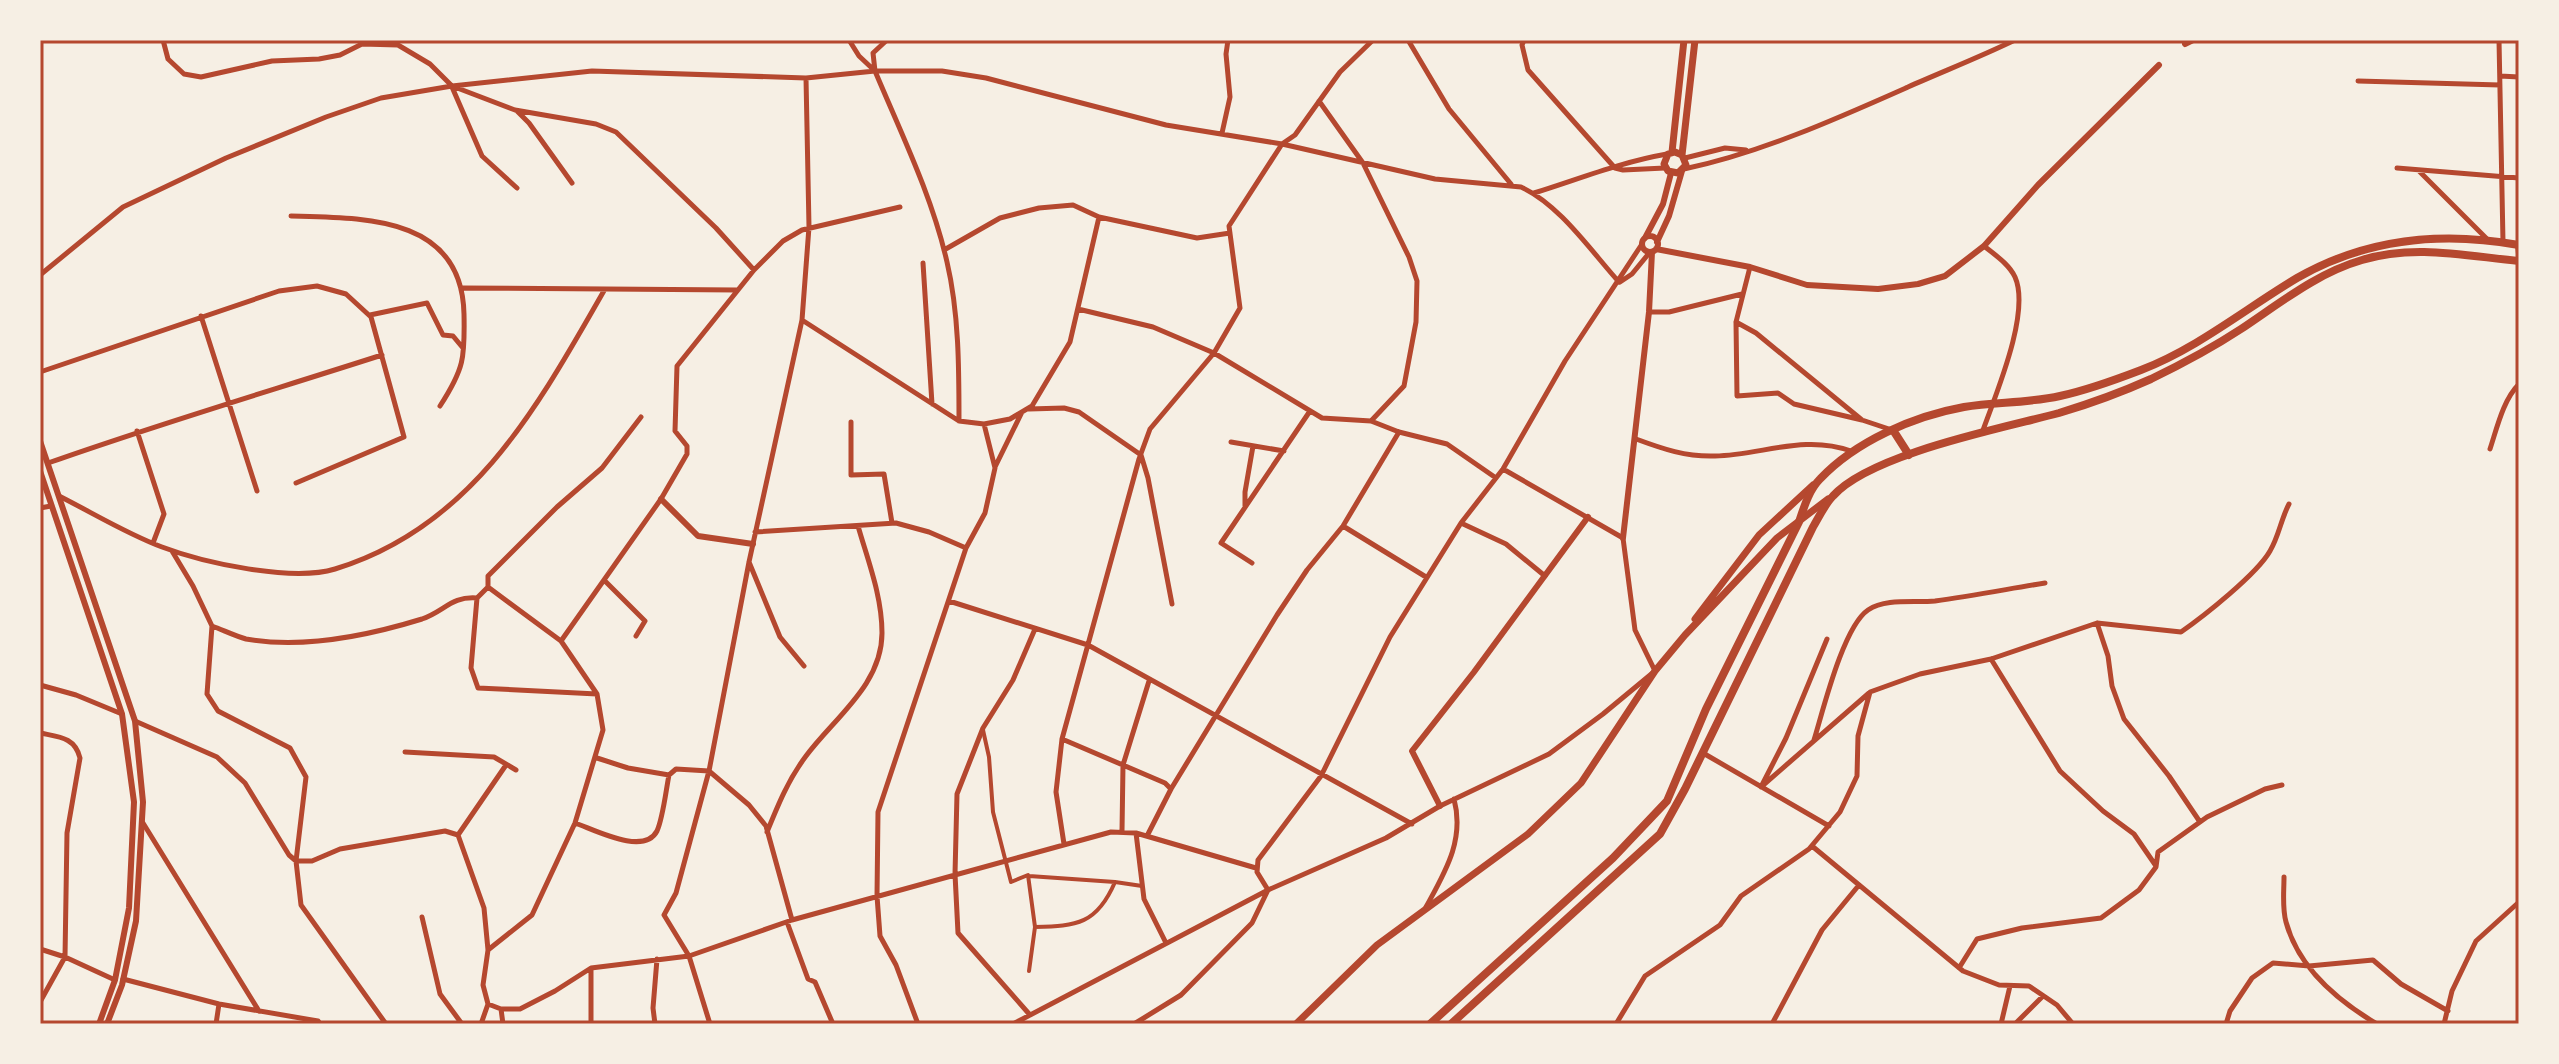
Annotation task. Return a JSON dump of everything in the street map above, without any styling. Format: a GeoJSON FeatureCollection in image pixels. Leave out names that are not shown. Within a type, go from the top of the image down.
{"type":"FeatureCollection","features":[{"type":"Feature","properties":{"kind":"main road"},"geometry":{"type":"LineString","coordinates":[[1684,40],[1670,153],[1664,160],[1668,170],[1683,170],[1695,40]]}},
{"type":"Feature","properties":{"kind":"main road"},"geometry":{"type":"LineString","coordinates":[[1670,153],[1684,156]]}},
{"type":"Feature","properties":{"kind":"main road"},"geometry":{"type":"LineString","coordinates":[[1296,1024],[1377,945],[1528,834],[1581,783],[1655,671],[1759,535],[1851,451],[1929,416],[1965,407],[2060,396],[2142,370],[2184,350],[2296,279],[2350,253],[2407,240],[2437,238],[2519,245]]}},
{"type":"Feature","properties":{"kind":"main road"},"geometry":{"type":"LineString","coordinates":[[1685,635],[1777,538],[1864,473],[1909,455],[2063,411],[2146,381],[2201,353],[2321,277],[2364,259],[2410,251],[2433,251],[2519,261]]}},
{"type":"Feature","properties":{"kind":"main road"},"geometry":{"type":"LineString","coordinates":[[1893,430],[1909,455]]}},
{"type":"Feature","properties":{"kind":"main road"},"geometry":{"type":"LineString","coordinates":[[1430,1024],[1613,858],[1667,801],[1706,709],[1819,480]]}},
{"type":"Feature","properties":{"kind":"main road"},"geometry":{"type":"LineString","coordinates":[[1451,1024],[1660,834],[1796,559],[1833,495]]}},
{"type":"Feature","properties":{"kind":"street"},"geometry":{"type":"LineString","coordinates":[[163,40],[168,59],[184,74],[201,77],[272,61],[340,55],[363,42],[398,45],[430,64],[452,86],[482,156],[517,188]]}},
{"type":"Feature","properties":{"kind":"street"},"geometry":{"type":"LineString","coordinates":[[849,40],[859,56],[875,71]]}},
{"type":"Feature","properties":{"kind":"street"},"geometry":{"type":"LineString","coordinates":[[887,40],[873,53],[875,71],[935,219],[944,250],[955,317],[959,421]]}},
{"type":"Feature","properties":{"kind":"street"},"geometry":{"type":"LineString","coordinates":[[1222,133],[1230,97],[1226,54],[1228,40]]}},
{"type":"Feature","properties":{"kind":"street"},"geometry":{"type":"LineString","coordinates":[[1064,844],[1056,792],[1062,739],[1150,429],[1214,353],[1240,308],[1229,226],[1282,144],[1295,135],[1340,72],[1373,40]]}},
{"type":"Feature","properties":{"kind":"street"},"geometry":{"type":"LineString","coordinates":[[1408,40],[1449,109],[1512,185]]}},
{"type":"Feature","properties":{"kind":"street"},"geometry":{"type":"LineString","coordinates":[[1268,890],[1256,868],[1258,860],[1321,776],[1390,637],[1461,523],[1503,469],[1565,361],[1619,282],[1663,204],[1668,170],[1615,168],[1528,70],[1522,45],[1524,40]]}},
{"type":"Feature","properties":{"kind":"street"},"geometry":{"type":"LineString","coordinates":[[1619,282],[1632,274],[1654,249],[1669,216],[1683,170],[1728,160],[1746,150],[1807,130],[1966,64],[2015,40]]}},
{"type":"Feature","properties":{"kind":"street"},"geometry":{"type":"LineString","coordinates":[[2185,44],[2193,40]]}},
{"type":"Feature","properties":{"kind":"street"},"geometry":{"type":"LineString","coordinates":[[2499,40],[2503,242]]}},
{"type":"Feature","properties":{"kind":"street"},"geometry":{"type":"LineString","coordinates":[[1643,241],[1645,251],[1654,249],[1750,267],[1807,285],[1878,289],[1918,284],[1945,276],[1984,246],[2038,185],[2159,65]]}},
{"type":"Feature","properties":{"kind":"street"},"geometry":{"type":"LineString","coordinates":[[40,275],[123,207],[226,158],[381,98],[452,86],[592,71],[806,78],[875,71],[942,71],[986,78],[1166,125],[1282,144],[1435,179],[1512,185],[1534,193],[1553,209],[1619,282]]}},
{"type":"Feature","properties":{"kind":"street"},"geometry":{"type":"LineString","coordinates":[[2500,76],[2519,77]]}},
{"type":"Feature","properties":{"kind":"street"},"geometry":{"type":"LineString","coordinates":[[710,1024],[689,956],[664,915],[676,893],[709,771],[755,532],[802,320],[809,227],[806,78]]}},
{"type":"Feature","properties":{"kind":"street"},"geometry":{"type":"LineString","coordinates":[[2358,81],[2500,85]]}},
{"type":"Feature","properties":{"kind":"street"},"geometry":{"type":"LineString","coordinates":[[452,86],[515,110],[596,124],[616,132],[706,218],[754,270]]}},
{"type":"Feature","properties":{"kind":"street"},"geometry":{"type":"LineString","coordinates":[[1319,101],[1363,163],[1409,257],[1417,281],[1416,322],[1404,386],[1371,421]]}},
{"type":"Feature","properties":{"kind":"street"},"geometry":{"type":"LineString","coordinates":[[515,110],[529,123],[572,183]]}},
{"type":"Feature","properties":{"kind":"street"},"geometry":{"type":"LineString","coordinates":[[1684,156],[1725,148],[1746,150]]}},
{"type":"Feature","properties":{"kind":"street"},"geometry":{"type":"LineString","coordinates":[[1534,193],[1615,168],[1628,161],[1670,153]]}},
{"type":"Feature","properties":{"kind":"street"},"geometry":{"type":"LineString","coordinates":[[2397,168],[2519,178]]}},
{"type":"Feature","properties":{"kind":"street"},"geometry":{"type":"LineString","coordinates":[[2417,169],[2489,241]]}},
{"type":"Feature","properties":{"kind":"street"},"geometry":{"type":"LineString","coordinates":[[944,250],[1000,218],[1039,208],[1073,205],[1099,217],[1197,238],[1230,233]]}},
{"type":"Feature","properties":{"kind":"street"},"geometry":{"type":"LineString","coordinates":[[561,641],[661,499],[687,454],[687,446],[675,431],[677,366],[737,290],[783,241],[809,227],[900,207]]}},
{"type":"Feature","properties":{"kind":"street"},"geometry":{"type":"LineString","coordinates":[[291,216],[356,218],[426,237],[437,246],[463,288],[462,368],[440,406]]}},
{"type":"Feature","properties":{"kind":"street"},"geometry":{"type":"LineString","coordinates":[[802,320],[959,421],[984,424],[1010,419],[1032,406],[1070,342],[1099,217]]}},
{"type":"Feature","properties":{"kind":"street"},"geometry":{"type":"LineString","coordinates":[[1013,1024],[1268,890],[1371,845],[1440,806],[1549,754],[1655,671],[1635,630],[1623,538],[1654,249],[1651,237],[1643,241]]}},
{"type":"Feature","properties":{"kind":"street"},"geometry":{"type":"LineString","coordinates":[[2519,245],[2519,254]]}},
{"type":"Feature","properties":{"kind":"street"},"geometry":{"type":"LineString","coordinates":[[1982,433],[2017,326],[2019,297],[2012,272],[1984,246]]}},
{"type":"Feature","properties":{"kind":"street"},"geometry":{"type":"LineString","coordinates":[[923,263],[932,404]]}},
{"type":"Feature","properties":{"kind":"street"},"geometry":{"type":"LineString","coordinates":[[1750,267],[1736,322],[1737,396],[1778,393],[1794,404],[1893,430]]}},
{"type":"Feature","properties":{"kind":"street"},"geometry":{"type":"LineString","coordinates":[[40,372],[279,291],[317,286],[346,294],[369,315],[404,437],[296,483]]}},
{"type":"Feature","properties":{"kind":"street"},"geometry":{"type":"LineString","coordinates":[[463,288],[737,290]]}},
{"type":"Feature","properties":{"kind":"street"},"geometry":{"type":"LineString","coordinates":[[59,496],[153,543],[197,558],[271,573],[333,570],[398,542],[456,502],[508,444],[551,383],[605,289]]}},
{"type":"Feature","properties":{"kind":"street"},"geometry":{"type":"LineString","coordinates":[[1649,312],[1669,312],[1743,293]]}},
{"type":"Feature","properties":{"kind":"street"},"geometry":{"type":"LineString","coordinates":[[369,315],[427,303],[443,335],[453,336],[463,348]]}},
{"type":"Feature","properties":{"kind":"street"},"geometry":{"type":"LineString","coordinates":[[1078,309],[1153,327],[1214,353],[1322,418],[1371,421],[1399,432],[1447,444],[1496,478]]}},
{"type":"Feature","properties":{"kind":"street"},"geometry":{"type":"LineString","coordinates":[[201,316],[257,491]]}},
{"type":"Feature","properties":{"kind":"street"},"geometry":{"type":"LineString","coordinates":[[1736,322],[1765,340],[1862,420]]}},
{"type":"Feature","properties":{"kind":"street"},"geometry":{"type":"LineString","coordinates":[[48,463],[137,431],[229,405],[382,355]]}},
{"type":"Feature","properties":{"kind":"street"},"geometry":{"type":"LineString","coordinates":[[2490,449],[2502,415],[2519,384]]}},
{"type":"Feature","properties":{"kind":"street"},"geometry":{"type":"LineString","coordinates":[[1024,411],[1064,408],[1079,412],[1141,455],[1172,604]]}},
{"type":"Feature","properties":{"kind":"street"},"geometry":{"type":"LineString","coordinates":[[918,1024],[896,965],[880,936],[878,812],[966,548],[985,513],[995,468],[1024,411]]}},
{"type":"Feature","properties":{"kind":"street"},"geometry":{"type":"LineString","coordinates":[[1252,563],[1221,543],[1310,411]]}},
{"type":"Feature","properties":{"kind":"street"},"geometry":{"type":"LineString","coordinates":[[597,694],[478,688],[471,668],[477,598],[488,587],[488,576],[557,507],[602,468],[641,417]]}},
{"type":"Feature","properties":{"kind":"street"},"geometry":{"type":"LineString","coordinates":[[851,422],[851,475],[884,474],[892,523]]}},
{"type":"Feature","properties":{"kind":"street"},"geometry":{"type":"LineString","coordinates":[[984,424],[995,468]]}},
{"type":"Feature","properties":{"kind":"street"},"geometry":{"type":"LineString","coordinates":[[137,431],[164,514],[153,543]]}},
{"type":"Feature","properties":{"kind":"street"},"geometry":{"type":"LineString","coordinates":[[1147,836],[1171,789],[1291,593],[1343,526],[1399,432]]}},
{"type":"Feature","properties":{"kind":"street"},"geometry":{"type":"LineString","coordinates":[[1636,439],[1673,453],[1692,456],[1719,456],[1830,443],[1851,451]]}},
{"type":"Feature","properties":{"kind":"street"},"geometry":{"type":"LineString","coordinates":[[40,441],[135,721],[142,822],[136,921],[123,979],[107,1024]]}},
{"type":"Feature","properties":{"kind":"street"},"geometry":{"type":"LineString","coordinates":[[1231,442],[1284,451]]}},
{"type":"Feature","properties":{"kind":"street"},"geometry":{"type":"LineString","coordinates":[[1245,507],[1253,446]]}},
{"type":"Feature","properties":{"kind":"street"},"geometry":{"type":"LineString","coordinates":[[1503,469],[1623,538]]}},
{"type":"Feature","properties":{"kind":"street"},"geometry":{"type":"LineString","coordinates":[[40,471],[122,714],[134,802],[129,908],[115,980],[99,1024]]}},
{"type":"Feature","properties":{"kind":"street"},"geometry":{"type":"LineString","coordinates":[[661,499],[698,536],[753,544]]}},
{"type":"Feature","properties":{"kind":"street"},"geometry":{"type":"LineString","coordinates":[[1761,787],[1870,692],[1920,674],[1991,659],[2097,623],[2181,632],[2264,561],[2276,540],[2289,504]]}},
{"type":"Feature","properties":{"kind":"street"},"geometry":{"type":"LineString","coordinates":[[40,508],[51,506]]}},
{"type":"Feature","properties":{"kind":"street"},"geometry":{"type":"LineString","coordinates":[[1440,806],[1412,751],[1588,517]]}},
{"type":"Feature","properties":{"kind":"street"},"geometry":{"type":"LineString","coordinates":[[755,532],[892,523],[929,532],[966,548]]}},
{"type":"Feature","properties":{"kind":"street"},"geometry":{"type":"LineString","coordinates":[[1461,523],[1506,544],[1545,576]]}},
{"type":"Feature","properties":{"kind":"street"},"geometry":{"type":"LineString","coordinates":[[767,832],[783,790],[807,755],[845,712],[875,667],[882,635],[876,585],[858,526]]}},
{"type":"Feature","properties":{"kind":"street"},"geometry":{"type":"LineString","coordinates":[[1343,526],[1426,577]]}},
{"type":"Feature","properties":{"kind":"street"},"geometry":{"type":"LineString","coordinates":[[171,550],[212,626],[207,694],[218,711],[290,748],[306,777],[296,861],[301,905],[386,1024]]}},
{"type":"Feature","properties":{"kind":"street"},"geometry":{"type":"LineString","coordinates":[[749,562],[780,637],[804,666]]}},
{"type":"Feature","properties":{"kind":"street"},"geometry":{"type":"LineString","coordinates":[[605,581],[645,621],[636,636]]}},
{"type":"Feature","properties":{"kind":"street"},"geometry":{"type":"LineString","coordinates":[[1814,740],[1837,666],[1856,623],[1869,609],[1898,602],[1931,601],[2045,583]]}},
{"type":"Feature","properties":{"kind":"street"},"geometry":{"type":"LineString","coordinates":[[488,587],[561,641],[597,694],[603,730],[575,823],[532,915],[488,950]]}},
{"type":"Feature","properties":{"kind":"street"},"geometry":{"type":"LineString","coordinates":[[212,626],[243,638],[293,644],[395,627],[432,616],[461,597],[477,598]]}},
{"type":"Feature","properties":{"kind":"street"},"geometry":{"type":"LineString","coordinates":[[949,601],[1088,645],[1412,824]]}},
{"type":"Feature","properties":{"kind":"street"},"geometry":{"type":"LineString","coordinates":[[2097,623],[2108,656],[2112,686],[2124,719],[2200,822]]}},
{"type":"Feature","properties":{"kind":"street"},"geometry":{"type":"LineString","coordinates":[[1030,1015],[958,933],[955,874],[957,794],[983,728],[1013,680],[1035,629]]}},
{"type":"Feature","properties":{"kind":"street"},"geometry":{"type":"LineString","coordinates":[[1761,787],[1786,738],[1827,639]]}},
{"type":"Feature","properties":{"kind":"street"},"geometry":{"type":"LineString","coordinates":[[1991,659],[2060,771],[2103,811],[2134,834],[2156,867]]}},
{"type":"Feature","properties":{"kind":"street"},"geometry":{"type":"LineString","coordinates":[[1122,831],[1123,765],[1149,681]]}},
{"type":"Feature","properties":{"kind":"street"},"geometry":{"type":"LineString","coordinates":[[40,685],[76,695],[122,714]]}},
{"type":"Feature","properties":{"kind":"street"},"geometry":{"type":"LineString","coordinates":[[1616,1024],[1645,976],[1720,925],[1741,896],[1812,846],[1840,812],[1857,776],[1858,736],[1870,692]]}},
{"type":"Feature","properties":{"kind":"street"},"geometry":{"type":"LineString","coordinates":[[135,721],[217,757],[245,783],[289,855],[296,861],[312,861],[340,849],[445,831],[458,835]]}},
{"type":"Feature","properties":{"kind":"street"},"geometry":{"type":"LineString","coordinates":[[983,728],[989,757],[993,812],[1011,882],[1028,875],[1142,886]]}},
{"type":"Feature","properties":{"kind":"street"},"geometry":{"type":"LineString","coordinates":[[40,733],[68,739],[77,746],[80,758],[67,833],[65,957],[40,1002]]}},
{"type":"Feature","properties":{"kind":"street"},"geometry":{"type":"LineString","coordinates":[[1062,739],[1165,783],[1171,789]]}},
{"type":"Feature","properties":{"kind":"street"},"geometry":{"type":"LineString","coordinates":[[405,752],[494,757],[516,770]]}},
{"type":"Feature","properties":{"kind":"street"},"geometry":{"type":"LineString","coordinates":[[1702,753],[1829,826]]}},
{"type":"Feature","properties":{"kind":"street"},"geometry":{"type":"LineString","coordinates":[[597,758],[628,768],[669,775]]}},
{"type":"Feature","properties":{"kind":"street"},"geometry":{"type":"LineString","coordinates":[[458,835],[506,765]]}},
{"type":"Feature","properties":{"kind":"street"},"geometry":{"type":"LineString","coordinates":[[575,823],[635,843],[647,841],[657,831],[669,775],[676,769],[709,771],[749,805],[766,826],[808,979],[815,982],[833,1024]]}},
{"type":"Feature","properties":{"kind":"street"},"geometry":{"type":"LineString","coordinates":[[1959,968],[1977,939],[2022,928],[2101,918],[2139,890],[2156,867],[2158,852],[2200,822],[2265,789],[2282,785]]}},
{"type":"Feature","properties":{"kind":"street"},"geometry":{"type":"LineString","coordinates":[[1426,908],[1451,862],[1458,823],[1454,799]]}},
{"type":"Feature","properties":{"kind":"street"},"geometry":{"type":"LineString","coordinates":[[142,822],[259,1011]]}},
{"type":"Feature","properties":{"kind":"street"},"geometry":{"type":"LineString","coordinates":[[488,1004],[501,1009],[520,1009],[591,968],[689,956],[790,921],[1099,834],[1136,833],[1256,868]]}},
{"type":"Feature","properties":{"kind":"street"},"geometry":{"type":"LineString","coordinates":[[1136,833],[1144,899],[1166,943]]}},
{"type":"Feature","properties":{"kind":"street"},"geometry":{"type":"LineString","coordinates":[[458,835],[484,908],[488,950],[483,985],[488,1004],[481,1024]]}},
{"type":"Feature","properties":{"kind":"street"},"geometry":{"type":"LineString","coordinates":[[1812,846],[1959,968],[1999,985],[2029,986],[2057,1005],[2073,1024]]}},
{"type":"Feature","properties":{"kind":"street"},"geometry":{"type":"LineString","coordinates":[[1028,875],[1035,927],[1029,971]]}},
{"type":"Feature","properties":{"kind":"street"},"geometry":{"type":"LineString","coordinates":[[2284,877],[2283,911],[2286,925],[2309,966],[2321,982],[2377,1024]]}},
{"type":"Feature","properties":{"kind":"street"},"geometry":{"type":"LineString","coordinates":[[1035,927],[1070,926],[1086,920],[1107,901],[1115,882]]}},
{"type":"Feature","properties":{"kind":"street"},"geometry":{"type":"LineString","coordinates":[[1772,1024],[1822,930],[1859,885]]}},
{"type":"Feature","properties":{"kind":"street"},"geometry":{"type":"LineString","coordinates":[[1134,1024],[1181,995],[1252,923],[1268,890]]}},
{"type":"Feature","properties":{"kind":"street"},"geometry":{"type":"LineString","coordinates":[[2444,1024],[2452,991],[2476,941],[2519,902]]}},
{"type":"Feature","properties":{"kind":"street"},"geometry":{"type":"LineString","coordinates":[[422,917],[440,994],[462,1024]]}},
{"type":"Feature","properties":{"kind":"street"},"geometry":{"type":"LineString","coordinates":[[40,949],[115,980]]}},
{"type":"Feature","properties":{"kind":"street"},"geometry":{"type":"LineString","coordinates":[[655,1024],[653,1008],[657,959]]}},
{"type":"Feature","properties":{"kind":"street"},"geometry":{"type":"LineString","coordinates":[[2226,1024],[2230,1011],[2252,978],[2273,963],[2309,966],[2373,960],[2401,984],[2448,1011]]}},
{"type":"Feature","properties":{"kind":"street"},"geometry":{"type":"LineString","coordinates":[[591,968],[591,1024]]}},
{"type":"Feature","properties":{"kind":"street"},"geometry":{"type":"LineString","coordinates":[[123,979],[219,1004],[318,1021],[320,1024]]}},
{"type":"Feature","properties":{"kind":"street"},"geometry":{"type":"LineString","coordinates":[[2001,1024],[2010,985]]}},
{"type":"Feature","properties":{"kind":"street"},"geometry":{"type":"LineString","coordinates":[[2015,1024],[2043,996]]}},
{"type":"Feature","properties":{"kind":"street"},"geometry":{"type":"LineString","coordinates":[[216,1024],[219,1004]]}},
{"type":"Feature","properties":{"kind":"street"},"geometry":{"type":"LineString","coordinates":[[501,1009],[503,1024]]}}]}
